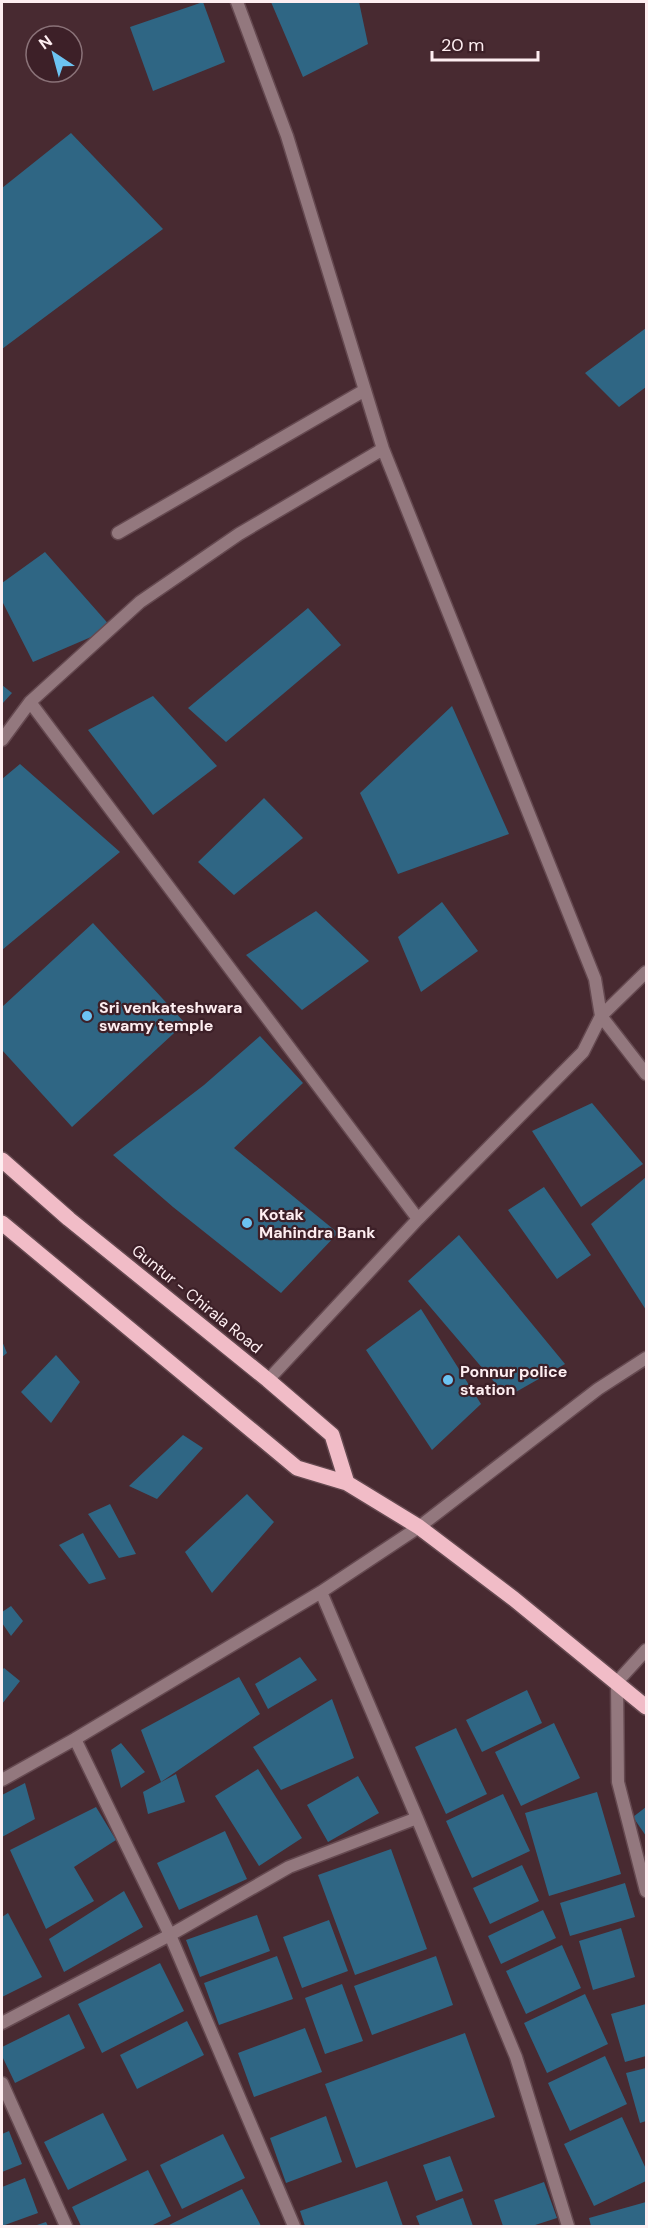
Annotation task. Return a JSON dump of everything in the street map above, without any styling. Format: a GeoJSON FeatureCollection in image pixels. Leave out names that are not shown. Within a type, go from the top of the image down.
{"type":"FeatureCollection","features":[{"type":"Feature","properties":{"kind":"main road","name":"Guntur - Chirala Road"},"geometry":{"type":"LineString","coordinates":[[2,1160],[69,1219],[268,1380],[332,1435],[348,1482]]}},
{"type":"Feature","properties":{"kind":"main road"},"geometry":{"type":"LineString","coordinates":[[2,1223],[297,1468],[348,1482],[419,1527],[514,1599],[646,1707]]}},
{"type":"Feature","properties":{"kind":"street"},"geometry":{"type":"LineString","coordinates":[[237,2],[287,136],[383,449],[595,980],[601,1016],[646,1074]]}},
{"type":"Feature","properties":{"kind":"street"},"geometry":{"type":"LineString","coordinates":[[118,533],[365,390]]}},
{"type":"Feature","properties":{"kind":"street"},"geometry":{"type":"LineString","coordinates":[[2,740],[30,702],[140,602],[239,534],[383,449]]}},
{"type":"Feature","properties":{"kind":"street"},"geometry":{"type":"LineString","coordinates":[[30,702],[418,1219]]}},
{"type":"Feature","properties":{"kind":"street"},"geometry":{"type":"LineString","coordinates":[[268,1380],[418,1219],[584,1052],[601,1016],[646,972]]}},
{"type":"Feature","properties":{"kind":"street"},"geometry":{"type":"LineString","coordinates":[[2,1780],[321,1593],[419,1527],[598,1389],[646,1358]]}},
{"type":"Feature","properties":{"kind":"street"},"geometry":{"type":"LineString","coordinates":[[321,1593],[516,2057],[566,2226]]}},
{"type":"Feature","properties":{"kind":"street"},"geometry":{"type":"LineString","coordinates":[[646,1650],[617,1682],[618,1782],[646,1891]]}},
{"type":"Feature","properties":{"kind":"street"},"geometry":{"type":"LineString","coordinates":[[75,1739],[170,1935],[294,2226]]}},
{"type":"Feature","properties":{"kind":"street"},"geometry":{"type":"LineString","coordinates":[[2,2023],[170,1935],[289,1867],[417,1818]]}},
{"type":"Feature","properties":{"kind":"street"},"geometry":{"type":"LineString","coordinates":[[2,2084],[66,2226]]}},
{"type":"Feature","properties":{"kind":"building"},"geometry":{"type":"Polygon","coordinates":[[[203,2],[225,62],[153,91],[130,27],[203,2]]]}},
{"type":"Feature","properties":{"kind":"building"},"geometry":{"type":"Polygon","coordinates":[[[271,2],[359,2],[368,44],[303,77],[271,2]]]}},
{"type":"Feature","properties":{"kind":"building"},"geometry":{"type":"Polygon","coordinates":[[[71,133],[163,229],[2,349],[2,188],[71,133]]]}},
{"type":"Feature","properties":{"kind":"building"},"geometry":{"type":"Polygon","coordinates":[[[646,328],[646,387],[619,407],[585,373],[646,328]]]}},
{"type":"Feature","properties":{"kind":"building"},"geometry":{"type":"Polygon","coordinates":[[[45,552],[112,628],[33,662],[2,601],[2,583],[45,552]]]}},
{"type":"Feature","properties":{"kind":"building"},"geometry":{"type":"Polygon","coordinates":[[[308,608],[341,645],[226,742],[188,708],[308,608]]]}},
{"type":"Feature","properties":{"kind":"building"},"geometry":{"type":"Polygon","coordinates":[[[2,685],[12,693],[2,704],[2,685]]]}},
{"type":"Feature","properties":{"kind":"building"},"geometry":{"type":"Polygon","coordinates":[[[153,696],[217,766],[153,815],[88,730],[153,696]]]}},
{"type":"Feature","properties":{"kind":"building"},"geometry":{"type":"Polygon","coordinates":[[[452,706],[509,834],[398,874],[360,793],[452,706]]]}},
{"type":"Feature","properties":{"kind":"building"},"geometry":{"type":"Polygon","coordinates":[[[20,764],[120,852],[2,950],[2,779],[20,764]]]}},
{"type":"Feature","properties":{"kind":"building"},"geometry":{"type":"Polygon","coordinates":[[[264,798],[303,838],[234,895],[198,862],[264,798]]]}},
{"type":"Feature","properties":{"kind":"building"},"geometry":{"type":"Polygon","coordinates":[[[442,902],[478,951],[421,992],[398,937],[442,902]]]}},
{"type":"Feature","properties":{"kind":"building"},"geometry":{"type":"Polygon","coordinates":[[[316,911],[369,961],[302,1010],[246,955],[316,911]]]}},
{"type":"Feature","properties":{"kind":"building"},"geometry":{"type":"Polygon","coordinates":[[[93,923],[185,1023],[72,1127],[2,1050],[2,1007],[93,923]]]}},
{"type":"Feature","properties":{"kind":"building"},"geometry":{"type":"Polygon","coordinates":[[[260,1036],[303,1083],[234,1148],[338,1233],[281,1293],[173,1207],[113,1155],[204,1085],[260,1036]]]}},
{"type":"Feature","properties":{"kind":"building"},"geometry":{"type":"Polygon","coordinates":[[[592,1103],[643,1164],[581,1207],[532,1131],[592,1103]]]}},
{"type":"Feature","properties":{"kind":"building"},"geometry":{"type":"Polygon","coordinates":[[[646,1177],[646,1310],[591,1224],[646,1177]]]}},
{"type":"Feature","properties":{"kind":"building"},"geometry":{"type":"Polygon","coordinates":[[[544,1187],[591,1255],[557,1279],[508,1210],[544,1187]]]}},
{"type":"Feature","properties":{"kind":"building"},"geometry":{"type":"Polygon","coordinates":[[[459,1235],[565,1364],[507,1397],[408,1281],[459,1235]]]}},
{"type":"Feature","properties":{"kind":"building"},"geometry":{"type":"Polygon","coordinates":[[[421,1309],[481,1404],[432,1450],[366,1350],[421,1309]]]}},
{"type":"Feature","properties":{"kind":"building"},"geometry":{"type":"Polygon","coordinates":[[[2,1341],[7,1353],[2,1357],[2,1341]]]}},
{"type":"Feature","properties":{"kind":"building"},"geometry":{"type":"Polygon","coordinates":[[[56,1355],[80,1382],[51,1423],[21,1392],[56,1355]]]}},
{"type":"Feature","properties":{"kind":"building"},"geometry":{"type":"Polygon","coordinates":[[[183,1435],[203,1448],[157,1499],[129,1486],[183,1435]]]}},
{"type":"Feature","properties":{"kind":"building"},"geometry":{"type":"Polygon","coordinates":[[[247,1494],[274,1522],[212,1593],[185,1552],[247,1494]]]}},
{"type":"Feature","properties":{"kind":"building"},"geometry":{"type":"Polygon","coordinates":[[[110,1504],[136,1554],[119,1558],[88,1514],[110,1504]]]}},
{"type":"Feature","properties":{"kind":"building"},"geometry":{"type":"Polygon","coordinates":[[[83,1533],[106,1579],[89,1584],[59,1545],[83,1533]]]}},
{"type":"Feature","properties":{"kind":"building"},"geometry":{"type":"Polygon","coordinates":[[[11,1606],[23,1621],[11,1636],[2,1623],[2,1612],[11,1606]]]}},
{"type":"Feature","properties":{"kind":"building"},"geometry":{"type":"Polygon","coordinates":[[[300,1657],[317,1680],[268,1709],[255,1684],[300,1657]]]}},
{"type":"Feature","properties":{"kind":"building"},"geometry":{"type":"Polygon","coordinates":[[[4,1668],[20,1681],[2,1704],[2,1670],[4,1668]]]}},
{"type":"Feature","properties":{"kind":"building"},"geometry":{"type":"Polygon","coordinates":[[[239,1677],[260,1714],[161,1782],[141,1730],[239,1677]]]}},
{"type":"Feature","properties":{"kind":"building"},"geometry":{"type":"Polygon","coordinates":[[[527,1690],[542,1723],[482,1752],[466,1720],[527,1690]]]}},
{"type":"Feature","properties":{"kind":"building"},"geometry":{"type":"Polygon","coordinates":[[[332,1699],[354,1758],[281,1790],[253,1747],[332,1699]]]}},
{"type":"Feature","properties":{"kind":"building"},"geometry":{"type":"Polygon","coordinates":[[[554,1723],[580,1778],[521,1806],[495,1752],[554,1723]]]}},
{"type":"Feature","properties":{"kind":"building"},"geometry":{"type":"Polygon","coordinates":[[[456,1728],[487,1794],[446,1814],[415,1747],[456,1728]]]}},
{"type":"Feature","properties":{"kind":"building"},"geometry":{"type":"Polygon","coordinates":[[[121,1743],[145,1772],[121,1788],[111,1750],[121,1743]]]}},
{"type":"Feature","properties":{"kind":"building"},"geometry":{"type":"Polygon","coordinates":[[[258,1769],[302,1838],[259,1866],[215,1796],[258,1769]]]}},
{"type":"Feature","properties":{"kind":"building"},"geometry":{"type":"Polygon","coordinates":[[[176,1774],[185,1802],[148,1814],[143,1792],[176,1774]]]}},
{"type":"Feature","properties":{"kind":"building"},"geometry":{"type":"Polygon","coordinates":[[[358,1776],[379,1813],[328,1842],[307,1805],[358,1776]]]}},
{"type":"Feature","properties":{"kind":"building"},"geometry":{"type":"Polygon","coordinates":[[[25,1783],[35,1819],[2,1837],[2,1795],[25,1783]]]}},
{"type":"Feature","properties":{"kind":"building"},"geometry":{"type":"Polygon","coordinates":[[[597,1792],[621,1874],[549,1896],[525,1813],[597,1792]]]}},
{"type":"Feature","properties":{"kind":"building"},"geometry":{"type":"Polygon","coordinates":[[[503,1794],[530,1851],[472,1878],[446,1821],[503,1794]]]}},
{"type":"Feature","properties":{"kind":"building"},"geometry":{"type":"Polygon","coordinates":[[[96,1807],[116,1840],[74,1867],[94,1901],[46,1929],[10,1850],[96,1807]]]}},
{"type":"Feature","properties":{"kind":"building"},"geometry":{"type":"Polygon","coordinates":[[[646,1807],[646,1836],[633,1817],[646,1807]]]}},
{"type":"Feature","properties":{"kind":"building"},"geometry":{"type":"Polygon","coordinates":[[[225,1831],[247,1879],[179,1910],[157,1863],[225,1831]]]}},
{"type":"Feature","properties":{"kind":"building"},"geometry":{"type":"Polygon","coordinates":[[[391,1849],[427,1949],[355,1975],[318,1875],[391,1849]]]}},
{"type":"Feature","properties":{"kind":"building"},"geometry":{"type":"Polygon","coordinates":[[[522,1865],[539,1901],[490,1924],[473,1888],[522,1865]]]}},
{"type":"Feature","properties":{"kind":"building"},"geometry":{"type":"Polygon","coordinates":[[[625,1883],[635,1917],[570,1936],[560,1903],[625,1883]]]}},
{"type":"Feature","properties":{"kind":"building"},"geometry":{"type":"Polygon","coordinates":[[[124,1891],[143,1927],[64,1972],[49,1939],[124,1891]]]}},
{"type":"Feature","properties":{"kind":"building"},"geometry":{"type":"Polygon","coordinates":[[[543,1910],[556,1938],[501,1964],[488,1936],[543,1910]]]}},
{"type":"Feature","properties":{"kind":"building"},"geometry":{"type":"Polygon","coordinates":[[[8,1913],[42,1977],[2,1997],[2,1917],[8,1913]]]}},
{"type":"Feature","properties":{"kind":"building"},"geometry":{"type":"Polygon","coordinates":[[[257,1915],[270,1951],[200,1977],[186,1940],[257,1915]]]}},
{"type":"Feature","properties":{"kind":"building"},"geometry":{"type":"Polygon","coordinates":[[[329,1920],[348,1971],[302,1988],[283,1937],[329,1920]]]}},
{"type":"Feature","properties":{"kind":"building"},"geometry":{"type":"Polygon","coordinates":[[[621,1928],[635,1977],[593,1990],[579,1941],[621,1928]]]}},
{"type":"Feature","properties":{"kind":"building"},"geometry":{"type":"Polygon","coordinates":[[[562,1945],[581,1988],[526,2014],[506,1971],[562,1945]]]}},
{"type":"Feature","properties":{"kind":"building"},"geometry":{"type":"Polygon","coordinates":[[[277,1956],[293,1999],[219,2025],[204,1983],[277,1956]]]}},
{"type":"Feature","properties":{"kind":"building"},"geometry":{"type":"Polygon","coordinates":[[[436,1956],[453,2005],[372,2035],[354,1986],[436,1956]]]}},
{"type":"Feature","properties":{"kind":"building"},"geometry":{"type":"Polygon","coordinates":[[[160,1963],[184,2011],[102,2053],[78,2004],[160,1963]]]}},
{"type":"Feature","properties":{"kind":"building"},"geometry":{"type":"Polygon","coordinates":[[[342,1984],[363,2041],[325,2054],[305,1998],[342,1984]]]}},
{"type":"Feature","properties":{"kind":"building"},"geometry":{"type":"Polygon","coordinates":[[[585,1994],[608,2044],[547,2073],[524,2023],[585,1994]]]}},
{"type":"Feature","properties":{"kind":"building"},"geometry":{"type":"Polygon","coordinates":[[[646,2004],[646,2056],[625,2062],[611,2014],[646,2004]]]}},
{"type":"Feature","properties":{"kind":"building"},"geometry":{"type":"Polygon","coordinates":[[[69,2014],[85,2048],[15,2083],[2,2056],[2,2047],[69,2014]]]}},
{"type":"Feature","properties":{"kind":"building"},"geometry":{"type":"Polygon","coordinates":[[[187,2021],[204,2055],[137,2089],[120,2055],[187,2021]]]}},
{"type":"Feature","properties":{"kind":"building"},"geometry":{"type":"Polygon","coordinates":[[[305,2028],[322,2072],[254,2097],[238,2053],[305,2028]]]}},
{"type":"Feature","properties":{"kind":"building"},"geometry":{"type":"Polygon","coordinates":[[[465,2033],[495,2117],[356,2168],[325,2084],[465,2033]]]}},
{"type":"Feature","properties":{"kind":"building"},"geometry":{"type":"Polygon","coordinates":[[[605,2056],[627,2104],[570,2131],[548,2083],[605,2056]]]}},
{"type":"Feature","properties":{"kind":"building"},"geometry":{"type":"Polygon","coordinates":[[[646,2068],[646,2121],[640,2123],[626,2073],[646,2068]]]}},
{"type":"Feature","properties":{"kind":"building"},"geometry":{"type":"Polygon","coordinates":[[[103,2113],[127,2160],[68,2190],[44,2142],[103,2113]]]}},
{"type":"Feature","properties":{"kind":"building"},"geometry":{"type":"Polygon","coordinates":[[[326,2116],[342,2162],[286,2183],[270,2138],[326,2116]]]}},
{"type":"Feature","properties":{"kind":"building"},"geometry":{"type":"Polygon","coordinates":[[[622,2117],[646,2169],[646,2181],[594,2206],[564,2144],[622,2117]]]}},
{"type":"Feature","properties":{"kind":"building"},"geometry":{"type":"Polygon","coordinates":[[[9,2131],[22,2164],[2,2172],[2,2134],[9,2131]]]}},
{"type":"Feature","properties":{"kind":"building"},"geometry":{"type":"Polygon","coordinates":[[[223,2134],[245,2178],[182,2209],[160,2165],[223,2134]]]}},
{"type":"Feature","properties":{"kind":"building"},"geometry":{"type":"Polygon","coordinates":[[[450,2156],[463,2191],[436,2201],[423,2165],[450,2156]]]}},
{"type":"Feature","properties":{"kind":"building"},"geometry":{"type":"Polygon","coordinates":[[[148,2170],[171,2216],[151,2226],[81,2226],[72,2207],[148,2170]]]}},
{"type":"Feature","properties":{"kind":"building"},"geometry":{"type":"Polygon","coordinates":[[[25,2178],[38,2213],[2,2226],[2,2187],[25,2178]]]}},
{"type":"Feature","properties":{"kind":"building"},"geometry":{"type":"Polygon","coordinates":[[[387,2181],[403,2226],[305,2226],[300,2211],[387,2181]]]}},
{"type":"Feature","properties":{"kind":"building"},"geometry":{"type":"Polygon","coordinates":[[[544,2182],[557,2218],[532,2226],[503,2226],[494,2200],[544,2182]]]}},
{"type":"Feature","properties":{"kind":"building"},"geometry":{"type":"Polygon","coordinates":[[[242,2189],[261,2226],[167,2226],[242,2189]]]}},
{"type":"Feature","properties":{"kind":"building"},"geometry":{"type":"Polygon","coordinates":[[[463,2198],[473,2226],[420,2226],[416,2216],[463,2198]]]}},
{"type":"Feature","properties":{"kind":"building"},"geometry":{"type":"Polygon","coordinates":[[[646,2202],[646,2226],[591,2226],[589,2218],[646,2202]]]}},
{"type":"Feature","properties":{"kind":"building"},"geometry":{"type":"Polygon","coordinates":[[[46,2222],[48,2226],[34,2226],[46,2222]]]}},
{"type":"Feature","properties":{"kind":"place","name":"Sri venkateshwara swamy temple"},"geometry":{"type":"Point","coordinates":[87,1016]}},
{"type":"Feature","properties":{"kind":"place","name":"Kotak Mahindra Bank"},"geometry":{"type":"Point","coordinates":[247,1223]}},
{"type":"Feature","properties":{"kind":"place","name":"Ponnur police station"},"geometry":{"type":"Point","coordinates":[448,1380]}}]}
